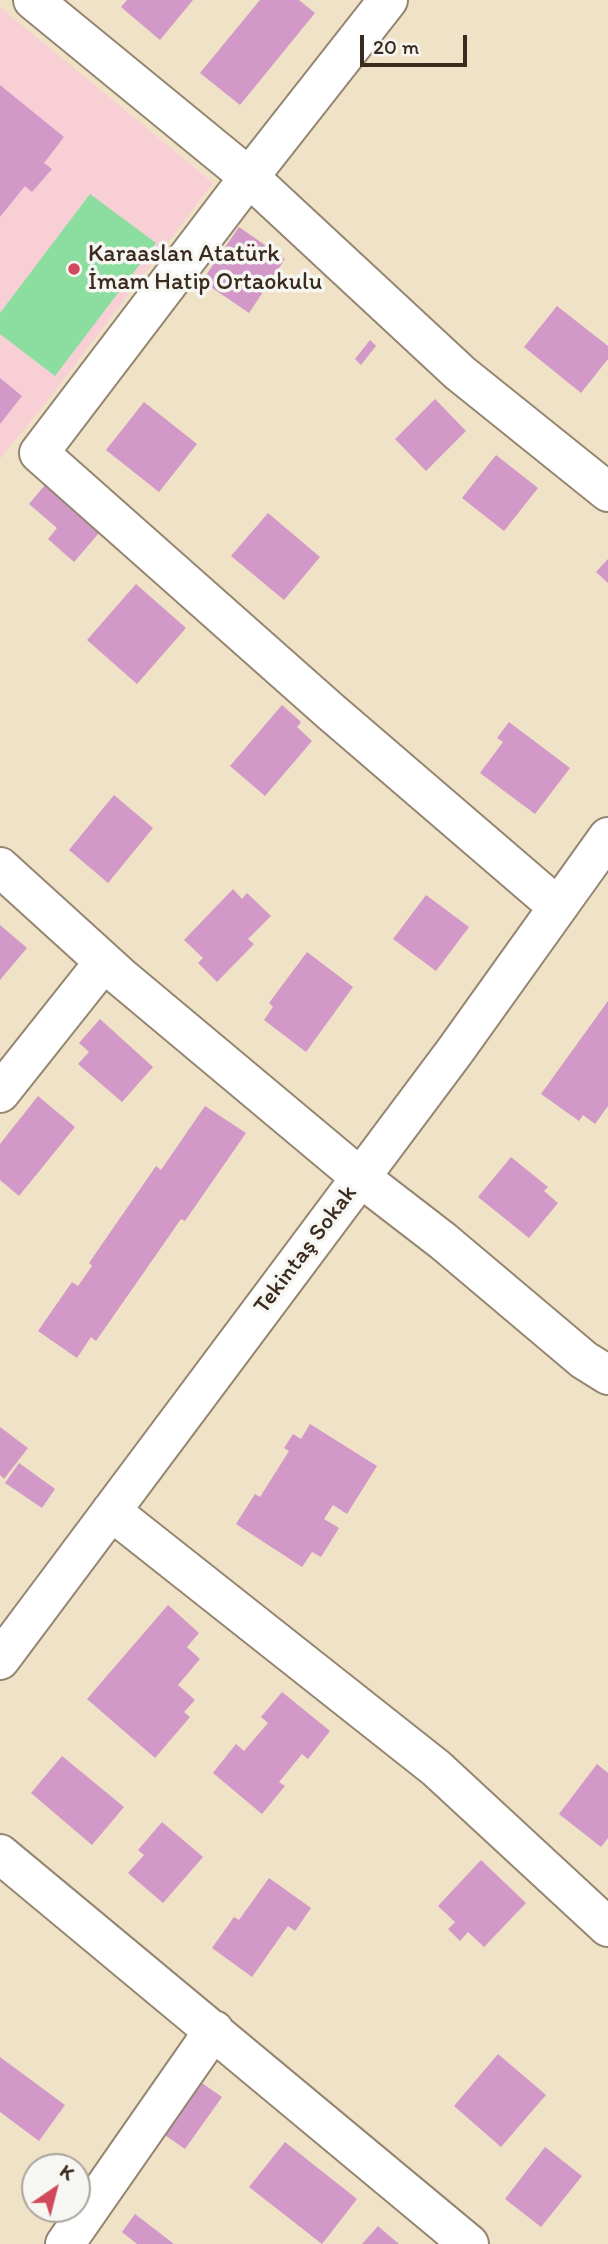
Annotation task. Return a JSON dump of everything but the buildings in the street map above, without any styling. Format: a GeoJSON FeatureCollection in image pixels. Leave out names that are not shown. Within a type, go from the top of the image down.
{"type":"FeatureCollection","features":[{"type":"Feature","properties":{"kind":"street"},"geometry":{"type":"LineString","coordinates":[[33,0],[249,177],[460,373],[608,492]]}},
{"type":"Feature","properties":{"kind":"street"},"geometry":{"type":"LineString","coordinates":[[388,0],[39,453],[330,712],[558,907]]}},
{"type":"Feature","properties":{"kind":"street","name":"Tekintaş Sokak"},"geometry":{"type":"LineString","coordinates":[[0,1660],[360,1177],[608,837]]}},
{"type":"Feature","properties":{"kind":"street"},"geometry":{"type":"LineString","coordinates":[[0,867],[104,962],[360,1177],[443,1241],[584,1360],[608,1375]]}},
{"type":"Feature","properties":{"kind":"street"},"geometry":{"type":"LineString","coordinates":[[0,1093],[104,962]]}},
{"type":"Feature","properties":{"kind":"street"},"geometry":{"type":"LineString","coordinates":[[111,1511],[436,1768],[603,1910]]}},
{"type":"Feature","properties":{"kind":"street"},"geometry":{"type":"LineString","coordinates":[[0,1854],[470,2244]]}},
{"type":"Feature","properties":{"kind":"street"},"geometry":{"type":"LineString","coordinates":[[65,2244],[214,2031]]}},
{"type":"Feature","properties":{"kind":"shaded area","name":"Karaaslan Atatürk İmam Hatip Ortaokulu"},"geometry":{"type":"Polygon","coordinates":[[[0,7],[213,183],[0,459],[0,7]]]}},
{"type":"Feature","properties":{"kind":"green space"},"geometry":{"type":"Polygon","coordinates":[[[90,194],[156,243],[55,376],[0,334],[0,313],[90,194]]]}},
{"type":"Feature","properties":{"kind":"place","name":"Karaaslan Atatürk İmam Hatip Ortaokulu"},"geometry":{"type":"Point","coordinates":[74,269]}}]}
